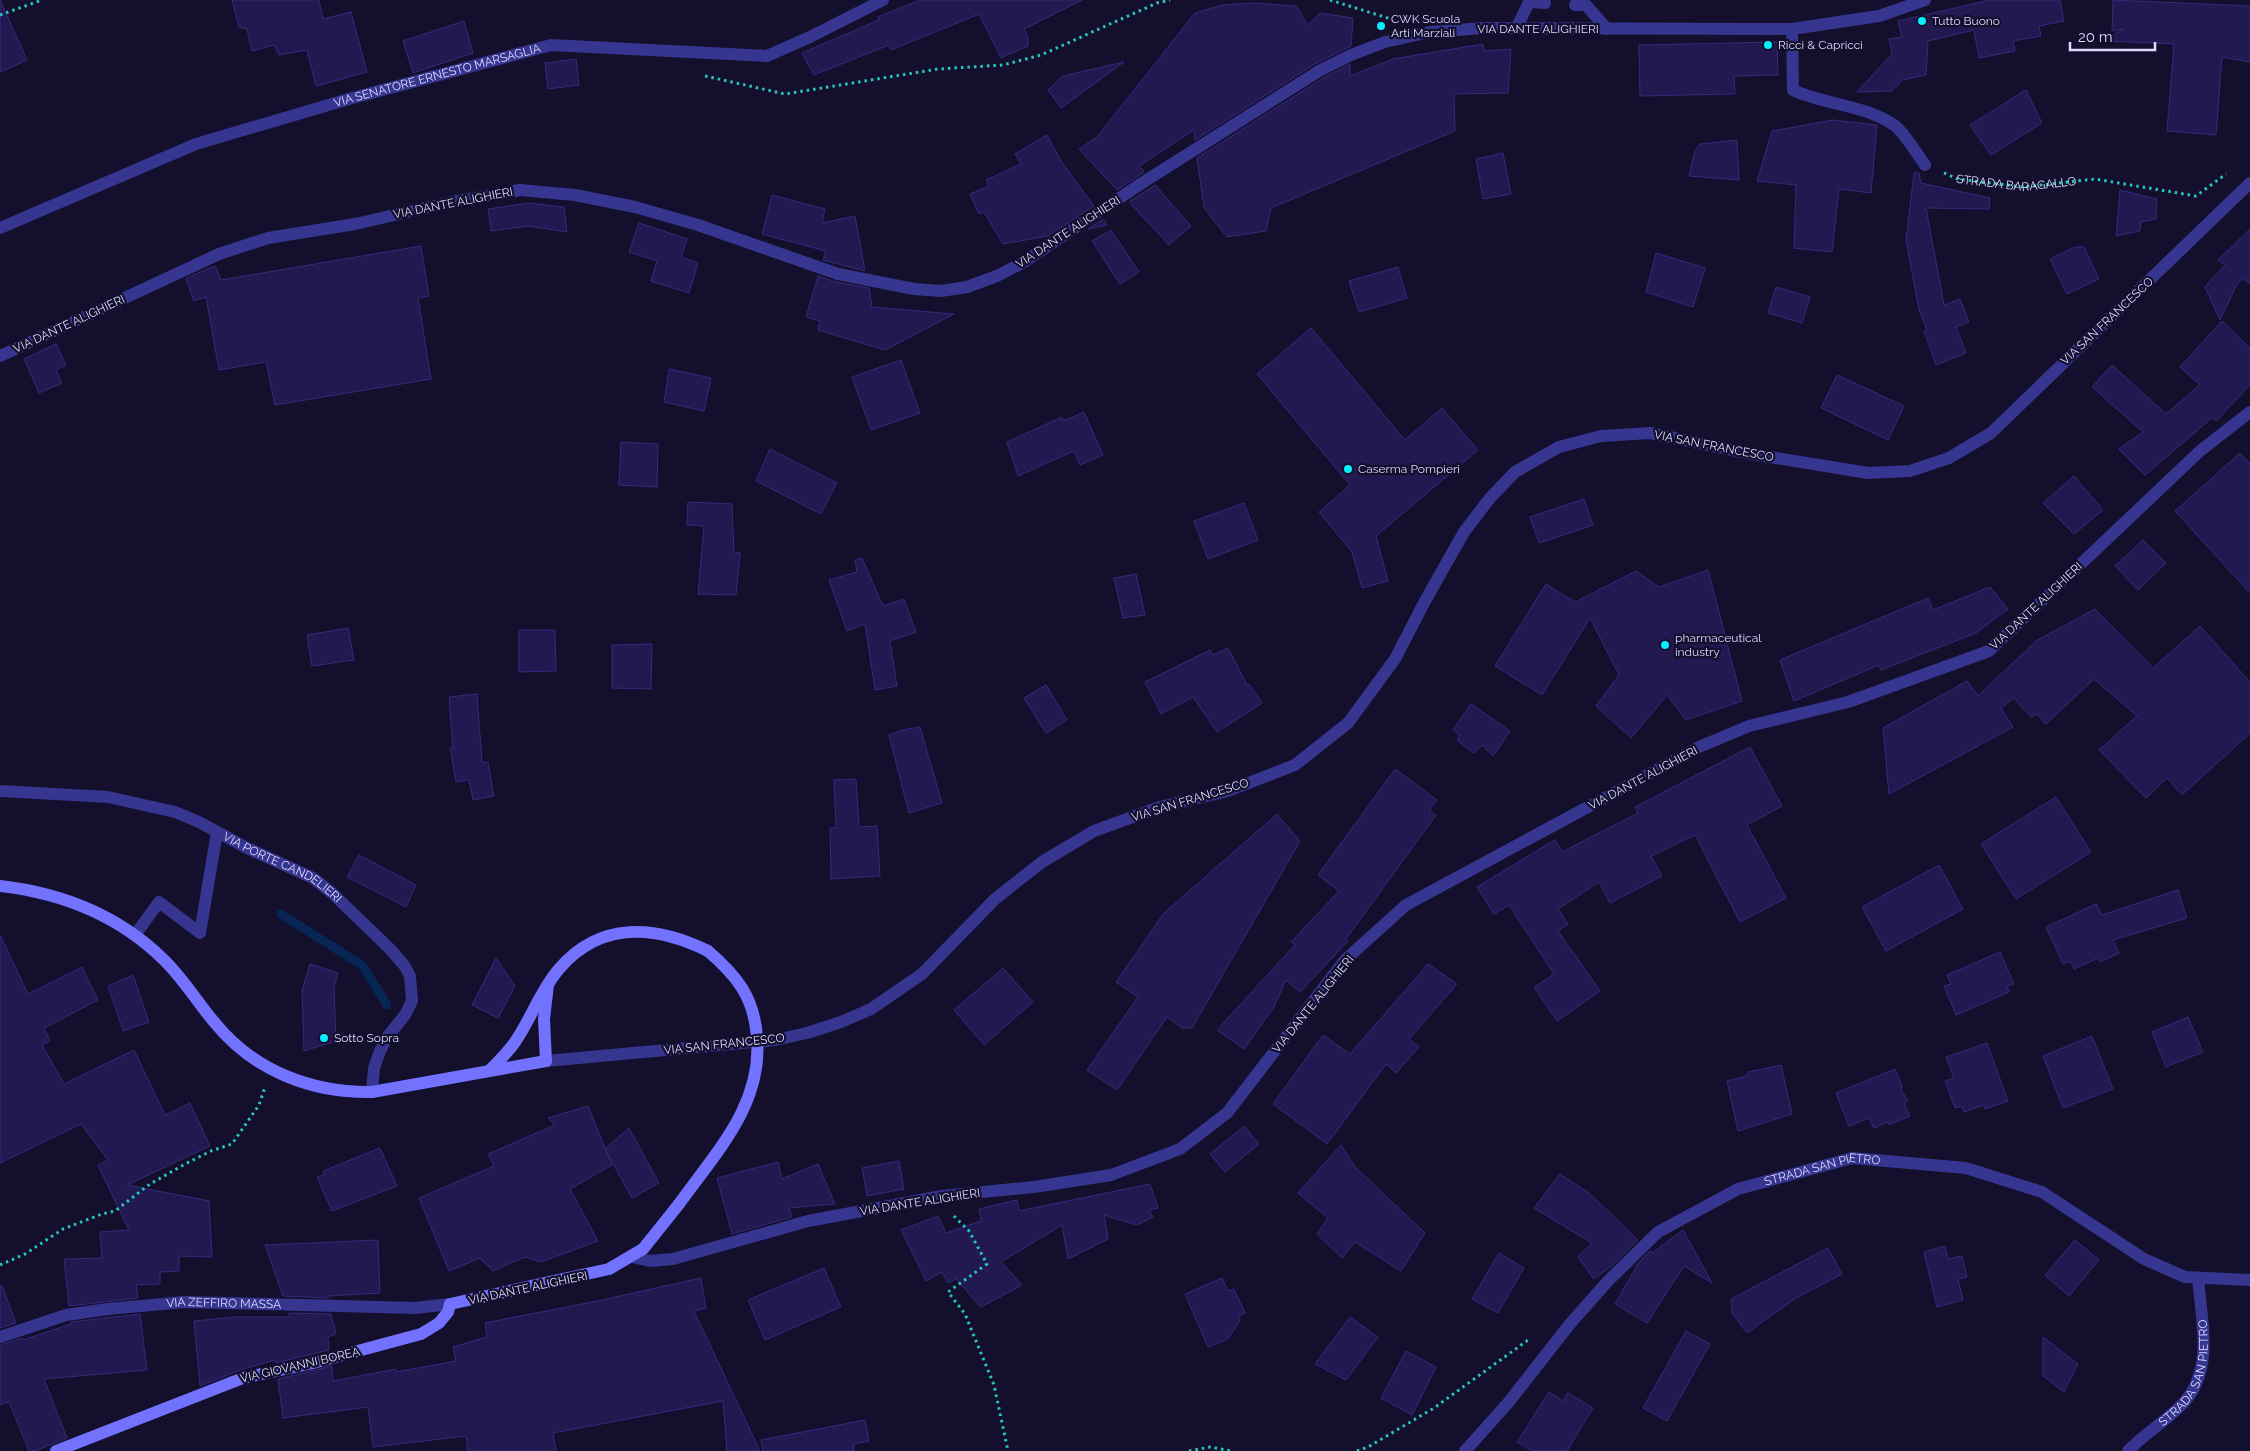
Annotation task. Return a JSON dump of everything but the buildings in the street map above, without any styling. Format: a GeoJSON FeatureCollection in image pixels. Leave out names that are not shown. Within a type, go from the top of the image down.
{"type":"FeatureCollection","features":[{"type":"Feature","properties":{"kind":"main road","name":"VIA SAN FRANCESCO"},"geometry":{"type":"LineString","coordinates":[[0,886],[31,889],[68,899],[135,935],[163,958],[190,988],[215,1024],[245,1053],[271,1071],[320,1088],[348,1093],[372,1092],[546,1061]]}},
{"type":"Feature","properties":{"kind":"main road"},"geometry":{"type":"LineString","coordinates":[[490,1070],[515,1042],[558,970],[575,954],[595,940],[618,932],[655,933],[687,940],[708,951],[730,969],[746,991],[756,1020],[759,1053],[755,1083],[744,1110],[731,1131],[679,1204],[649,1242],[632,1257]]}},
{"type":"Feature","properties":{"kind":"main road"},"geometry":{"type":"LineString","coordinates":[[546,1061],[544,1019],[548,985]]}},
{"type":"Feature","properties":{"kind":"main road","name":"VIA DANTE ALIGHIERI"},"geometry":{"type":"LineString","coordinates":[[450,1304],[598,1273],[632,1257]]}},
{"type":"Feature","properties":{"kind":"main road","name":"VIA GIOVANNI BOREA"},"geometry":{"type":"LineString","coordinates":[[56,1451],[243,1378],[313,1364],[421,1334],[439,1323],[450,1304]]}},
{"type":"Feature","properties":{"kind":"street","name":"VIA SENATORE ERNESTO MARSAGLIA"},"geometry":{"type":"LineString","coordinates":[[0,228],[196,144],[349,99],[543,47],[577,46],[766,56],[810,37],[883,0]]}},
{"type":"Feature","properties":{"kind":"street","name":"VIA DANTE ALIGHIERI"},"geometry":{"type":"LineString","coordinates":[[0,356],[219,254],[268,238],[355,224],[452,202],[520,190],[575,195],[636,207],[838,274],[914,289],[941,291],[967,287],[997,276],[1024,262],[1158,173],[1319,71],[1351,55],[1385,42],[1445,30],[1516,28],[1792,29],[1879,16],[1925,0]]}},
{"type":"Feature","properties":{"kind":"street"},"geometry":{"type":"LineString","coordinates":[[1516,28],[1530,2],[1545,3]]}},
{"type":"Feature","properties":{"kind":"street"},"geometry":{"type":"LineString","coordinates":[[1574,4],[1586,5],[1608,29]]}},
{"type":"Feature","properties":{"kind":"street"},"geometry":{"type":"LineString","coordinates":[[1792,29],[1793,90],[1812,98],[1852,106],[1895,126],[1925,165]]}},
{"type":"Feature","properties":{"kind":"street","name":"VIA SAN FRANCESCO"},"geometry":{"type":"LineString","coordinates":[[546,1061],[775,1040],[806,1034],[841,1022],[871,1009],[922,974],[995,899],[1042,862],[1094,831],[1160,807],[1228,791],[1294,765],[1348,723],[1395,659],[1464,532],[1490,498],[1515,472],[1559,447],[1601,436],[1650,433],[1752,454],[1868,473],[1910,471],[1949,458],[1991,433],[2250,183]]}},
{"type":"Feature","properties":{"kind":"street","name":"VIA DANTE ALIGHIERI"},"geometry":{"type":"LineString","coordinates":[[632,1257],[650,1261],[673,1259],[808,1221],[936,1197],[1034,1187],[1111,1175],[1180,1149],[1228,1112],[1345,960],[1406,905],[1700,747],[1749,726],[1848,702],[1989,651],[2200,451],[2250,412]]}},
{"type":"Feature","properties":{"kind":"street","name":"VIA PORTE CANDELIERI"},"geometry":{"type":"LineString","coordinates":[[0,790],[84,794],[145,804],[175,812],[246,848],[313,878],[352,910],[404,965],[410,976],[412,1001],[405,1015],[388,1036],[380,1051],[374,1068],[372,1092]]}},
{"type":"Feature","properties":{"kind":"street"},"geometry":{"type":"LineString","coordinates":[[135,935],[160,902],[200,934],[217,832]]}},
{"type":"Feature","properties":{"kind":"street","name":"STRADA SAN PIETRO"},"geometry":{"type":"LineString","coordinates":[[1465,1451],[1508,1402],[1569,1325],[1608,1281],[1658,1232],[1738,1189],[1852,1158],[1966,1168],[2042,1192],[2144,1259],[2185,1277],[2250,1280]]}},
{"type":"Feature","properties":{"kind":"street","name":"STRADA SAN PIETRO"},"geometry":{"type":"LineString","coordinates":[[2128,1451],[2186,1400],[2203,1368],[2204,1348],[2198,1278]]}},
{"type":"Feature","properties":{"kind":"street","name":"VIA ZEFFIRO MASSA"},"geometry":{"type":"LineString","coordinates":[[0,1337],[66,1315],[184,1302],[415,1308],[450,1304]]}},
{"type":"Feature","properties":{"kind":"path"},"geometry":{"type":"LineString","coordinates":[[0,15],[42,0]]}},
{"type":"Feature","properties":{"kind":"path"},"geometry":{"type":"LineString","coordinates":[[699,74],[785,94],[938,70],[1003,65],[1041,55],[1157,3],[1170,0]]}},
{"type":"Feature","properties":{"kind":"path"},"geometry":{"type":"LineString","coordinates":[[1330,0],[1395,20]]}},
{"type":"Feature","properties":{"kind":"path","name":"STRADA BARAGALLO"},"geometry":{"type":"LineString","coordinates":[[1925,165],[1958,179],[2023,187],[2095,179],[2196,196],[2236,167],[2250,183]]}},
{"type":"Feature","properties":{"kind":"path"},"geometry":{"type":"LineString","coordinates":[[0,1265],[25,1254],[64,1230],[102,1214],[115,1211],[150,1184],[211,1151],[232,1144],[259,1105],[271,1071]]}},
{"type":"Feature","properties":{"kind":"path"},"geometry":{"type":"LineString","coordinates":[[936,1197],[968,1232],[987,1264],[948,1292],[965,1314],[994,1386],[1008,1451]]}},
{"type":"Feature","properties":{"kind":"path"},"geometry":{"type":"LineString","coordinates":[[1357,1451],[1368,1447],[1434,1408],[1534,1336]]}},
{"type":"Feature","properties":{"kind":"path"},"geometry":{"type":"LineString","coordinates":[[1189,1451],[1210,1447],[1231,1451]]}},
{"type":"Feature","properties":{"kind":"waterway"},"geometry":{"type":"LineString","coordinates":[[281,914],[363,966],[387,1005]]}},
{"type":"Feature","properties":{"kind":"place","name":"Tutto Buono"},"geometry":{"type":"Point","coordinates":[1922,21]}},
{"type":"Feature","properties":{"kind":"place","name":"CWK Scuola Arti Marziali"},"geometry":{"type":"Point","coordinates":[1381,26]}},
{"type":"Feature","properties":{"kind":"place","name":"Ricci & Capricci"},"geometry":{"type":"Point","coordinates":[1768,45]}},
{"type":"Feature","properties":{"kind":"place","name":"Caserma Pompieri"},"geometry":{"type":"Point","coordinates":[1348,469]}},
{"type":"Feature","properties":{"kind":"place","name":"pharmaceutical industry"},"geometry":{"type":"Point","coordinates":[1665,645]}},
{"type":"Feature","properties":{"kind":"place","name":"Sotto Sopra"},"geometry":{"type":"Point","coordinates":[324,1038]}}]}
